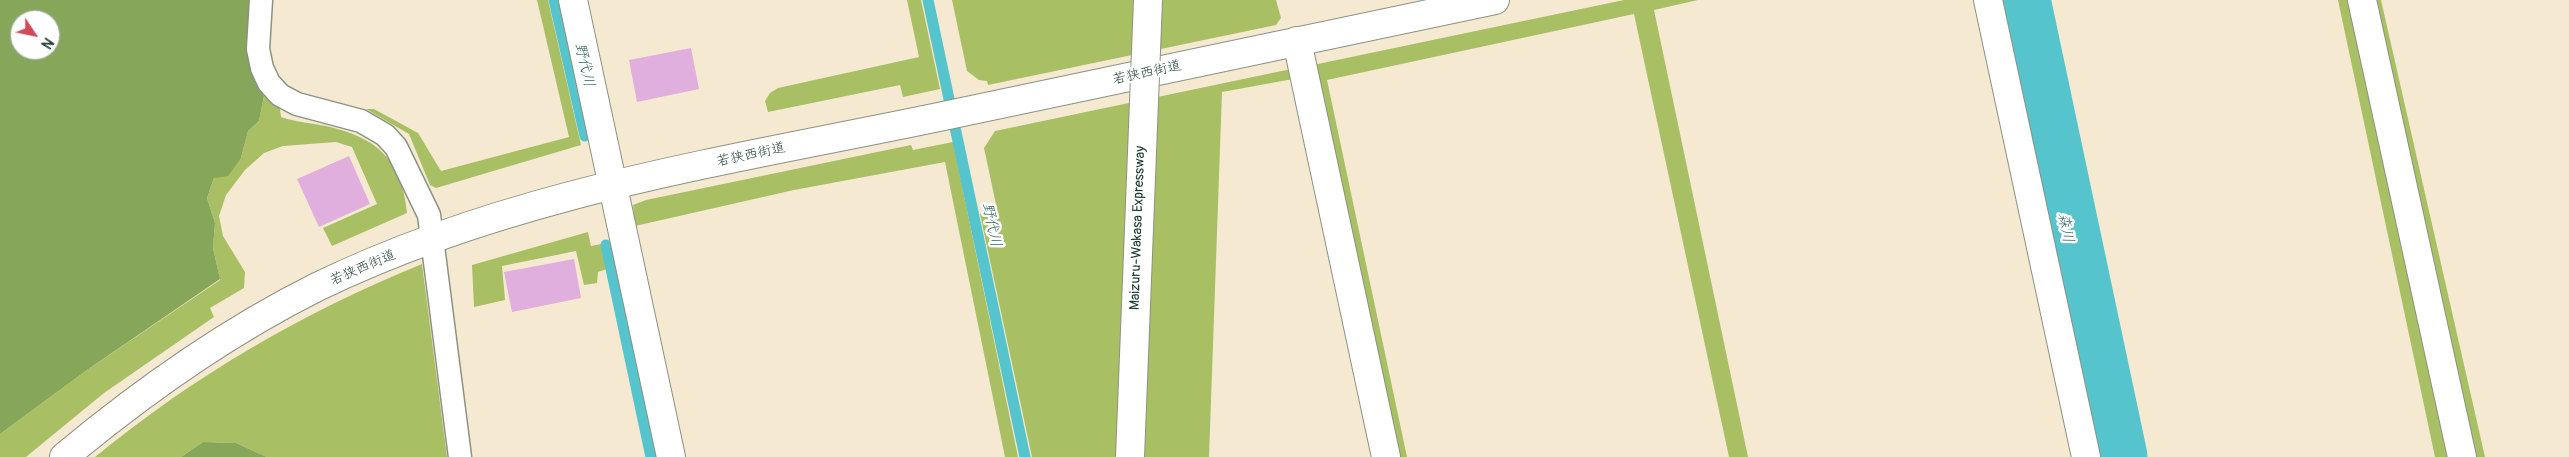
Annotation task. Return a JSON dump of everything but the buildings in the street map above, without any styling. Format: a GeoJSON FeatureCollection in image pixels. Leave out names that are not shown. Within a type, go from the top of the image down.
{"type":"FeatureCollection","features":[{"type":"Feature","properties":{"kind":"main road"},"geometry":{"type":"LineString","coordinates":[[573,0],[671,457]]}},
{"type":"Feature","properties":{"kind":"main road","name":"Maizuru-Wakasa Expressway"},"geometry":{"type":"LineString","coordinates":[[1130,457],[1148,0]]}},
{"type":"Feature","properties":{"kind":"main road","name":"若狭西街道"},"geometry":{"type":"LineString","coordinates":[[64,457],[166,377],[215,345],[318,287],[433,238],[549,201],[614,186],[1495,0]]}},
{"type":"Feature","properties":{"kind":"main road"},"geometry":{"type":"LineString","coordinates":[[1988,0],[2086,457]]}},
{"type":"Feature","properties":{"kind":"main road"},"geometry":{"type":"LineString","coordinates":[[2362,0],[2462,457]]}},
{"type":"Feature","properties":{"kind":"main road"},"geometry":{"type":"LineString","coordinates":[[1297,41],[1386,457]]}},
{"type":"Feature","properties":{"kind":"lane"},"geometry":{"type":"LineString","coordinates":[[261,0],[258,49],[262,68],[269,83],[280,95],[297,104],[361,121],[385,135],[396,146],[429,215],[460,457]]}},
{"type":"Feature","properties":{"kind":"green space"},"geometry":{"type":"Polygon","coordinates":[[[0,0],[250,0],[247,39],[249,61],[257,84],[264,96],[259,121],[248,131],[241,158],[228,176],[214,178],[207,198],[215,223],[213,248],[220,279],[87,370],[0,434],[0,0]]]}},
{"type":"Feature","properties":{"kind":"green space"},"geometry":{"type":"Polygon","coordinates":[[[537,0],[548,0],[581,145],[436,188],[430,185],[409,134],[366,109],[374,109],[418,133],[441,171],[569,137],[537,0]]]}},
{"type":"Feature","properties":{"kind":"green space"},"geometry":{"type":"Polygon","coordinates":[[[907,0],[921,0],[940,89],[903,97],[900,85],[768,112],[765,101],[770,93],[778,88],[919,57],[907,0]]]}},
{"type":"Feature","properties":{"kind":"green space"},"geometry":{"type":"Polygon","coordinates":[[[952,0],[1276,0],[1281,18],[1276,25],[988,85],[987,81],[979,80],[967,71],[952,0]]]}},
{"type":"Feature","properties":{"kind":"green space"},"geometry":{"type":"Polygon","coordinates":[[[1624,0],[1698,0],[1654,10],[1748,457],[1729,457],[1634,14],[1327,80],[1407,457],[1396,457],[1313,65],[1624,0]]]}},
{"type":"Feature","properties":{"kind":"green space"},"geometry":{"type":"Polygon","coordinates":[[[2023,0],[2028,0],[2126,457],[2121,457],[2023,0]]]}},
{"type":"Feature","properties":{"kind":"green space"},"geometry":{"type":"Polygon","coordinates":[[[2338,0],[2354,0],[2451,457],[2435,457],[2338,0]]]}},
{"type":"Feature","properties":{"kind":"green space"},"geometry":{"type":"Polygon","coordinates":[[[2373,0],[2381,0],[2485,457],[2472,457],[2373,0]]]}},
{"type":"Feature","properties":{"kind":"green space"},"geometry":{"type":"Polygon","coordinates":[[[1296,68],[1293,79],[1222,92],[1209,457],[1032,457],[980,214],[997,209],[984,148],[995,131],[1296,68]]]}},
{"type":"Feature","properties":{"kind":"green space"},"geometry":{"type":"Polygon","coordinates":[[[264,96],[280,109],[281,117],[344,131],[372,144],[383,153],[399,178],[407,213],[332,246],[323,228],[377,204],[352,147],[336,142],[283,146],[264,153],[245,170],[226,195],[219,216],[223,236],[245,272],[244,288],[210,308],[214,317],[104,393],[26,457],[0,457],[0,434],[87,370],[220,280],[213,247],[215,223],[207,198],[214,178],[241,158],[248,131],[259,121],[264,96]]]}},
{"type":"Feature","properties":{"kind":"green space"},"geometry":{"type":"Polygon","coordinates":[[[953,142],[1018,457],[1005,457],[945,162],[794,190],[635,226],[633,205],[646,200],[911,145],[913,150],[953,142]]]}},
{"type":"Feature","properties":{"kind":"green space"},"geometry":{"type":"Polygon","coordinates":[[[588,232],[591,246],[601,244],[607,269],[598,272],[597,283],[584,285],[576,251],[502,266],[505,300],[474,307],[472,265],[588,232]]]}},
{"type":"Feature","properties":{"kind":"green space"},"geometry":{"type":"Polygon","coordinates":[[[422,264],[447,457],[267,457],[236,443],[203,442],[181,457],[95,457],[172,399],[251,348],[334,304],[422,264]]]}},
{"type":"Feature","properties":{"kind":"green space"},"geometry":{"type":"Polygon","coordinates":[[[203,442],[236,443],[267,457],[181,457],[203,442]]]}},
{"type":"Feature","properties":{"kind":"waterway","name":"野代川"},"geometry":{"type":"LineString","coordinates":[[554,0],[585,136]]}},
{"type":"Feature","properties":{"kind":"waterway","name":"野代川"},"geometry":{"type":"LineString","coordinates":[[928,0],[1025,457]]}},
{"type":"Feature","properties":{"kind":"waterway","name":"森川"},"geometry":{"type":"LineString","coordinates":[[2016,0],[2113,457]]}},
{"type":"Feature","properties":{"kind":"waterway","name":"野代川"},"geometry":{"type":"LineString","coordinates":[[606,245],[651,457]]}}]}
